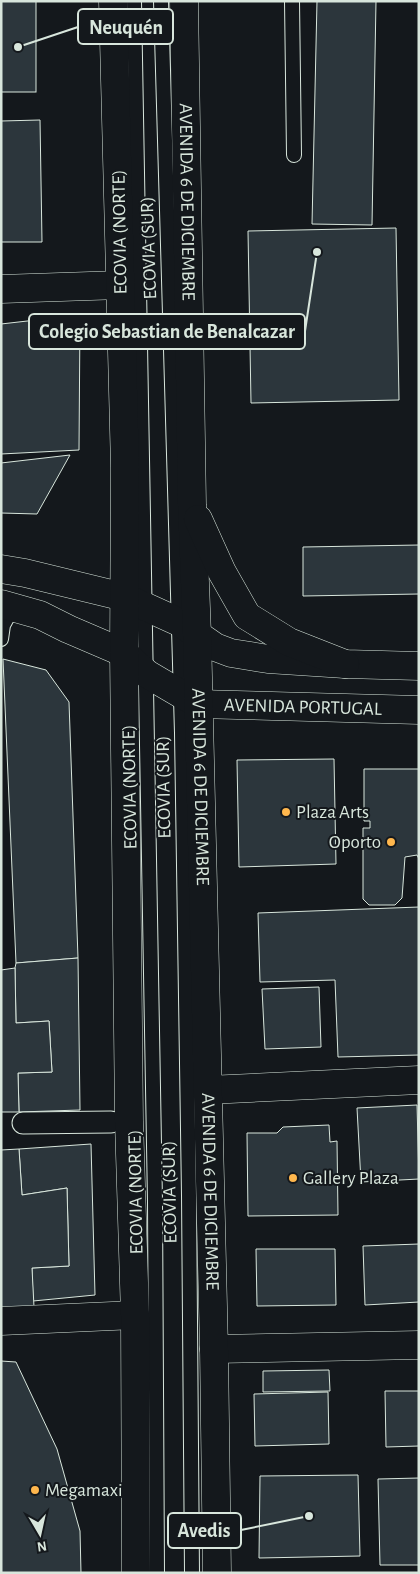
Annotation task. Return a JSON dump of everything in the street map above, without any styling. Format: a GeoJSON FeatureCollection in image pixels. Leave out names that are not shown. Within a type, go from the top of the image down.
{"type":"FeatureCollection","features":[{"type":"Feature","properties":{"kind":"main road"},"geometry":{"type":"LineString","coordinates":[[113,1],[125,467],[134,602],[124,653],[129,1121],[135,1315],[136,1573]]}},
{"type":"Feature","properties":{"kind":"main road","name":"AVENIDA 6 DE DICIEMBRE"},"geometry":{"type":"LineString","coordinates":[[184,1],[192,505],[188,628],[208,1090],[217,1573]]}},
{"type":"Feature","properties":{"kind":"main road"},"geometry":{"type":"LineString","coordinates":[[1,289],[120,285]]}},
{"type":"Feature","properties":{"kind":"main road"},"geometry":{"type":"LineString","coordinates":[[192,505],[222,572],[247,616],[289,642],[345,664]]}},
{"type":"Feature","properties":{"kind":"main road"},"geometry":{"type":"LineString","coordinates":[[1,570],[25,573],[134,602],[188,628],[215,647],[231,653],[268,659],[419,666]]}},
{"type":"Feature","properties":{"kind":"main road","name":"AVENIDA PORTUGAL"},"geometry":{"type":"LineString","coordinates":[[7,606],[40,614],[68,629],[124,653],[147,674],[190,699],[419,710]]}},
{"type":"Feature","properties":{"kind":"main road"},"geometry":{"type":"LineString","coordinates":[[208,1090],[419,1080]]}},
{"type":"Feature","properties":{"kind":"main road"},"geometry":{"type":"LineString","coordinates":[[1,1321],[135,1315]]}},
{"type":"Feature","properties":{"kind":"main road"},"geometry":{"type":"LineString","coordinates":[[214,1349],[419,1345]]}},
{"type":"Feature","properties":{"kind":"street"},"geometry":{"type":"LineString","coordinates":[[24,1123],[111,1122]]}},
{"type":"Feature","properties":{"kind":"lane","name":"ECOVIA (NORTE)"},"geometry":{"type":"LineString","coordinates":[[134,1],[134,602],[147,674],[156,1202],[157,1573]]}},
{"type":"Feature","properties":{"kind":"lane","name":"ECOVIA (SUR)"},"geometry":{"type":"LineString","coordinates":[[161,1],[188,628]]}},
{"type":"Feature","properties":{"kind":"lane"},"geometry":{"type":"LineString","coordinates":[[292,1],[294,155]]}},
{"type":"Feature","properties":{"kind":"lane"},"geometry":{"type":"LineString","coordinates":[[1,639],[7,606]]}},
{"type":"Feature","properties":{"kind":"lane","name":"ECOVIA (SUR)"},"geometry":{"type":"LineString","coordinates":[[190,699],[189,1186],[192,1573]]}},
{"type":"Feature","properties":{"kind":"building"},"geometry":{"type":"Polygon","coordinates":[[[1,1],[36,1],[36,92],[1,92],[1,1]]]}},
{"type":"Feature","properties":{"kind":"building"},"geometry":{"type":"Polygon","coordinates":[[[317,1],[376,1],[372,225],[312,224],[317,1]]]}},
{"type":"Feature","properties":{"kind":"building"},"geometry":{"type":"Polygon","coordinates":[[[40,120],[42,242],[1,242],[1,121],[40,120]]]}},
{"type":"Feature","properties":{"kind":"building"},"geometry":{"type":"Polygon","coordinates":[[[396,228],[399,400],[251,403],[248,231],[396,228]]]}},
{"type":"Feature","properties":{"kind":"building"},"geometry":{"type":"Polygon","coordinates":[[[80,315],[79,450],[1,454],[1,324],[80,315]]]}},
{"type":"Feature","properties":{"kind":"building"},"geometry":{"type":"Polygon","coordinates":[[[70,455],[37,514],[1,513],[1,463],[70,455]]]}},
{"type":"Feature","properties":{"kind":"building"},"geometry":{"type":"Polygon","coordinates":[[[419,545],[419,594],[303,596],[303,547],[419,545]]]}},
{"type":"Feature","properties":{"kind":"building"},"geometry":{"type":"Polygon","coordinates":[[[3,659],[46,670],[69,702],[78,958],[16,963],[3,659]]]}},
{"type":"Feature","properties":{"kind":"building","name":"Plaza Arts"},"geometry":{"type":"Polygon","coordinates":[[[334,759],[336,864],[239,867],[237,760],[334,759]]]}},
{"type":"Feature","properties":{"kind":"building","name":"Oporto"},"geometry":{"type":"Polygon","coordinates":[[[364,769],[419,769],[419,859],[417,855],[405,857],[402,898],[395,905],[369,905],[363,899],[363,828],[370,828],[370,821],[364,821],[364,769]]]}},
{"type":"Feature","properties":{"kind":"building"},"geometry":{"type":"Polygon","coordinates":[[[419,907],[419,1055],[338,1057],[335,980],[260,982],[258,913],[419,907]]]}},
{"type":"Feature","properties":{"kind":"building"},"geometry":{"type":"Polygon","coordinates":[[[78,958],[80,1110],[19,1112],[18,1073],[52,1072],[49,1021],[16,1023],[16,963],[78,958]]]}},
{"type":"Feature","properties":{"kind":"building"},"geometry":{"type":"Polygon","coordinates":[[[15,968],[16,1023],[49,1021],[52,1072],[18,1073],[19,1112],[1,1112],[1,970],[15,968]]]}},
{"type":"Feature","properties":{"kind":"building"},"geometry":{"type":"Polygon","coordinates":[[[319,987],[321,1047],[265,1049],[262,989],[319,987]]]}},
{"type":"Feature","properties":{"kind":"building"},"geometry":{"type":"Polygon","coordinates":[[[417,1105],[419,1179],[361,1182],[357,1108],[417,1105]]]}},
{"type":"Feature","properties":{"kind":"building","name":"Gallery Plaza"},"geometry":{"type":"Polygon","coordinates":[[[329,1125],[330,1142],[337,1141],[338,1215],[248,1216],[247,1133],[277,1133],[283,1127],[329,1125]]]}},
{"type":"Feature","properties":{"kind":"building"},"geometry":{"type":"Polygon","coordinates":[[[91,1144],[95,1295],[33,1301],[32,1268],[69,1266],[67,1188],[22,1195],[19,1149],[91,1144]]]}},
{"type":"Feature","properties":{"kind":"building"},"geometry":{"type":"Polygon","coordinates":[[[19,1149],[22,1195],[67,1188],[69,1266],[32,1268],[34,1307],[1,1308],[1,1150],[19,1149]]]}},
{"type":"Feature","properties":{"kind":"building"},"geometry":{"type":"Polygon","coordinates":[[[419,1244],[419,1302],[365,1305],[363,1246],[419,1244]]]}},
{"type":"Feature","properties":{"kind":"building"},"geometry":{"type":"Polygon","coordinates":[[[256,1249],[335,1249],[336,1305],[257,1306],[256,1249]]]}},
{"type":"Feature","properties":{"kind":"building","name":"Megamaxi"},"geometry":{"type":"Polygon","coordinates":[[[1,1361],[16,1362],[57,1449],[80,1531],[81,1573],[1,1573],[1,1361]]]}},
{"type":"Feature","properties":{"kind":"building"},"geometry":{"type":"Polygon","coordinates":[[[329,1370],[330,1391],[263,1392],[263,1371],[329,1370]]]}},
{"type":"Feature","properties":{"kind":"building"},"geometry":{"type":"Polygon","coordinates":[[[385,1391],[419,1391],[419,1446],[386,1447],[385,1391]]]}},
{"type":"Feature","properties":{"kind":"building"},"geometry":{"type":"Polygon","coordinates":[[[328,1392],[329,1444],[255,1446],[254,1394],[328,1392]]]}},
{"type":"Feature","properties":{"kind":"building"},"geometry":{"type":"Polygon","coordinates":[[[358,1475],[360,1556],[259,1558],[260,1476],[358,1475]]]}},
{"type":"Feature","properties":{"kind":"building"},"geometry":{"type":"Polygon","coordinates":[[[419,1478],[419,1565],[380,1565],[378,1479],[419,1478]]]}},
{"type":"Feature","properties":{"kind":"place","name":"Neuquén"},"geometry":{"type":"Point","coordinates":[18,47]}},
{"type":"Feature","properties":{"kind":"place","name":"Colegio Sebastian de Benalcazar"},"geometry":{"type":"Point","coordinates":[317,252]}},
{"type":"Feature","properties":{"kind":"place","name":"Plaza Arts"},"geometry":{"type":"Point","coordinates":[286,812]}},
{"type":"Feature","properties":{"kind":"place","name":"Oporto"},"geometry":{"type":"Point","coordinates":[391,842]}},
{"type":"Feature","properties":{"kind":"place","name":"Gallery Plaza"},"geometry":{"type":"Point","coordinates":[293,1178]}},
{"type":"Feature","properties":{"kind":"place","name":"Megamaxi"},"geometry":{"type":"Point","coordinates":[35,1490]}},
{"type":"Feature","properties":{"kind":"place","name":"Avedis"},"geometry":{"type":"Point","coordinates":[309,1516]}}]}
